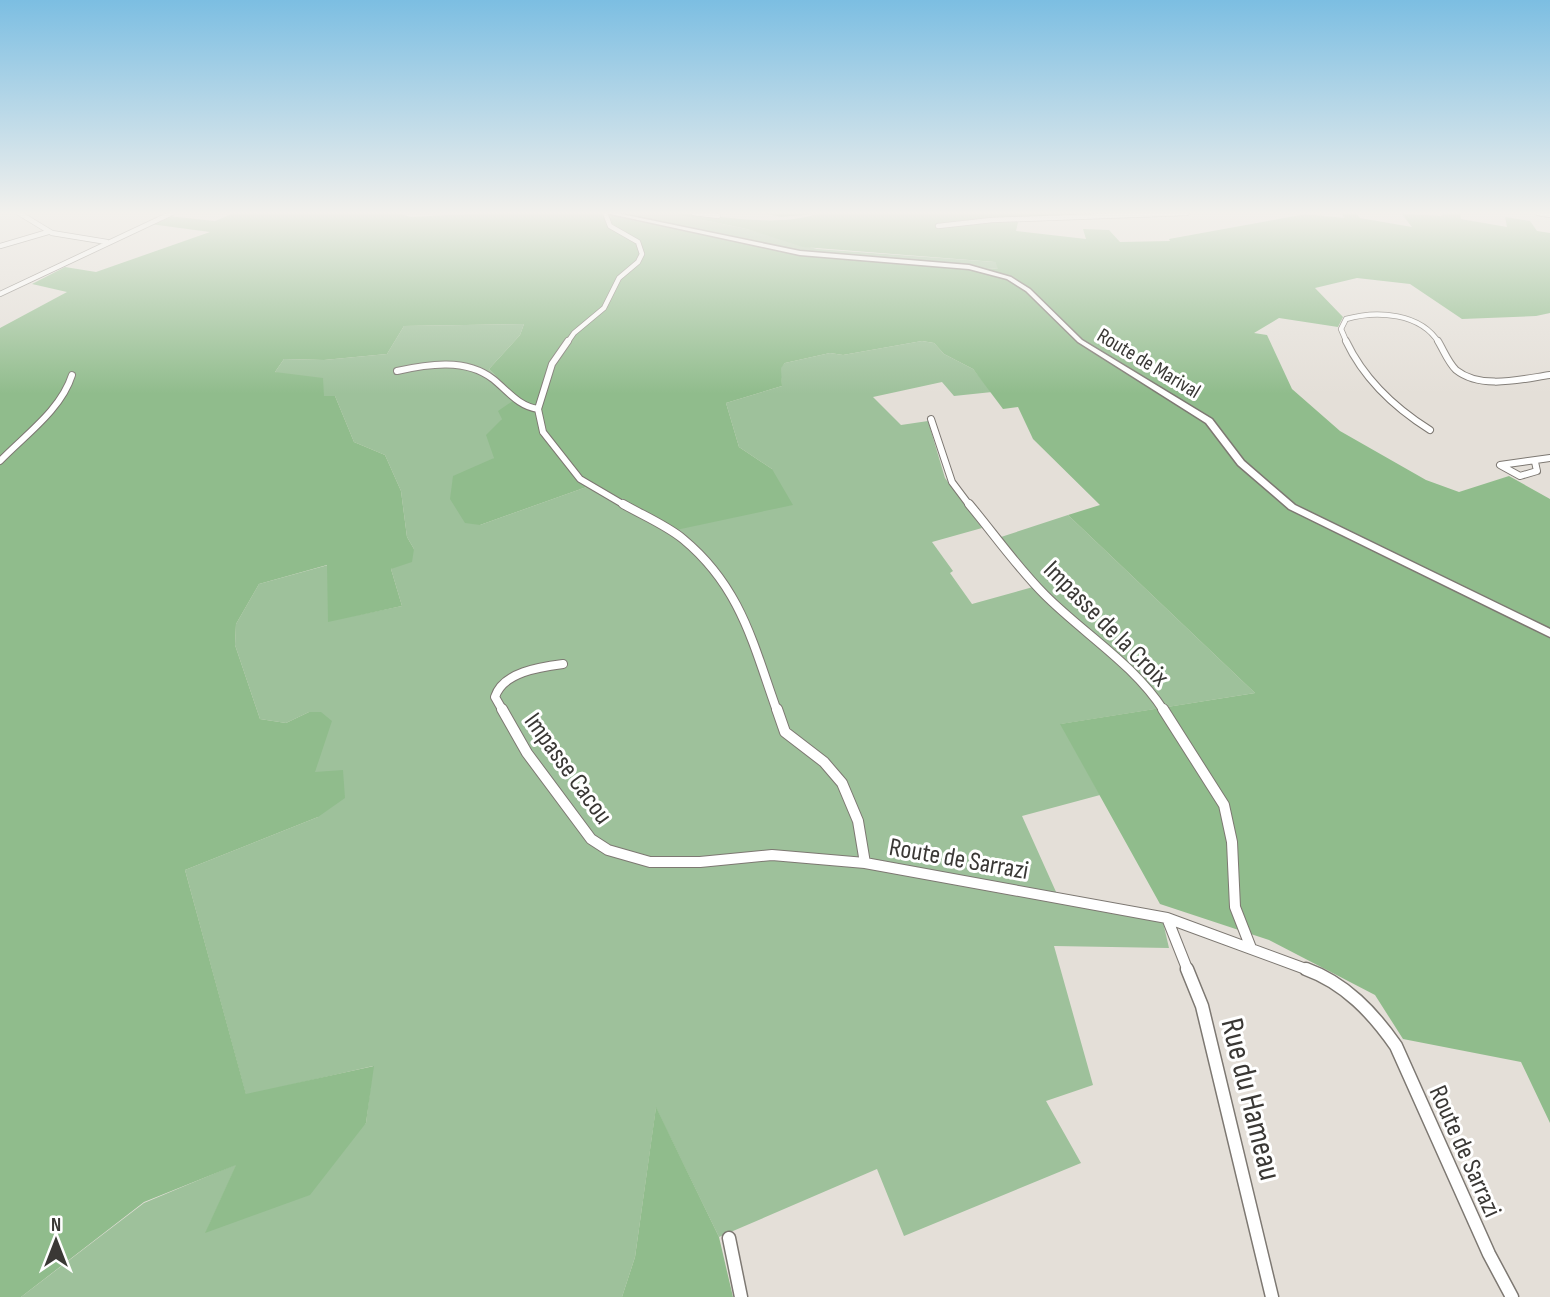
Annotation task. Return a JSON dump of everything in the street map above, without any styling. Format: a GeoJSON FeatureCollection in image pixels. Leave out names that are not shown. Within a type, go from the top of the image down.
{"type":"FeatureCollection","features":[{"type":"Feature","properties":{"kind":"main road","name":"Route de Marival"},"geometry":{"type":"LineString","coordinates":[[993,274],[1009,278],[1028,290],[1080,341],[1204,416],[1241,463],[1292,507],[1550,632]]}},
{"type":"Feature","properties":{"kind":"street"},"geometry":{"type":"LineString","coordinates":[[0,294],[42,274]]}},
{"type":"Feature","properties":{"kind":"street"},"geometry":{"type":"LineString","coordinates":[[397,371],[426,366],[471,368],[492,379],[521,405],[538,409],[552,364],[574,333],[604,308],[619,278],[624,274]]}},
{"type":"Feature","properties":{"kind":"street"},"geometry":{"type":"LineString","coordinates":[[1430,430],[1402,411],[1360,367],[1341,329],[1346,319],[1364,314],[1388,315],[1421,325],[1433,333],[1455,369],[1478,380],[1507,382],[1550,375]]}},
{"type":"Feature","properties":{"kind":"street"},"geometry":{"type":"LineString","coordinates":[[0,461],[60,398],[72,383],[72,375]]}},
{"type":"Feature","properties":{"kind":"street","name":"Route de Sarrazi"},"geometry":{"type":"LineString","coordinates":[[538,409],[543,432],[580,479],[682,538],[724,583],[744,618],[785,732],[796,744],[825,763],[839,778],[850,798],[859,823],[865,863],[1167,918],[1312,971],[1348,992],[1377,1017],[1396,1046],[1489,1254],[1512,1297]]}},
{"type":"Feature","properties":{"kind":"street","name":"Impasse de la Croix"},"geometry":{"type":"LineString","coordinates":[[932,419],[952,482],[962,496],[1045,595],[1096,638],[1155,697],[1224,805],[1232,842],[1236,907],[1251,948]]}},
{"type":"Feature","properties":{"kind":"street"},"geometry":{"type":"LineString","coordinates":[[1535,462],[1537,471],[1520,476],[1500,465],[1515,460],[1535,462],[1550,458]]}},
{"type":"Feature","properties":{"kind":"street","name":"Impasse Cacou"},"geometry":{"type":"LineString","coordinates":[[564,664],[547,666],[501,682],[495,690],[495,697],[527,753],[591,839],[608,850],[633,860],[650,862],[700,862],[772,855],[865,863]]}},
{"type":"Feature","properties":{"kind":"street","name":"Rue du Hameau"},"geometry":{"type":"LineString","coordinates":[[1167,918],[1202,1006],[1272,1297]]}},
{"type":"Feature","properties":{"kind":"street"},"geometry":{"type":"LineString","coordinates":[[729,1238],[741,1297]]}},
{"type":"Feature","properties":{"kind":"green space"},"geometry":{"type":"Polygon","coordinates":[[[52,274],[1550,274],[1550,313],[1536,316],[1462,319],[1410,284],[1357,278],[1315,288],[1343,317],[1338,327],[1279,318],[1254,333],[1267,335],[1292,389],[1340,431],[1426,480],[1459,492],[1509,476],[1550,499],[1550,1123],[1521,1062],[1403,1039],[1375,995],[1269,940],[1160,904],[1060,724],[1255,693],[1068,515],[1100,505],[1033,439],[1018,407],[1003,409],[973,369],[944,354],[934,343],[922,341],[843,355],[830,353],[785,363],[781,368],[782,386],[726,403],[739,447],[772,469],[793,505],[676,530],[615,498],[595,484],[480,525],[465,523],[450,499],[453,476],[494,458],[486,435],[502,419],[498,411],[517,398],[489,369],[520,335],[524,324],[404,326],[387,354],[324,360],[284,359],[275,372],[323,378],[324,396],[335,396],[354,442],[385,455],[401,491],[407,537],[414,549],[412,562],[391,569],[402,606],[328,622],[327,565],[259,584],[236,624],[235,645],[260,719],[286,723],[309,712],[321,712],[332,721],[315,772],[343,770],[345,798],[318,817],[185,870],[246,1094],[374,1066],[366,1123],[310,1195],[205,1233],[236,1165],[144,1202],[21,1297],[0,1297],[0,328],[67,292],[32,284],[52,274]]]}},
{"type":"Feature","properties":{"kind":"green space"},"geometry":{"type":"Polygon","coordinates":[[[524,324],[520,335],[489,369],[517,398],[502,419],[480,525],[595,484],[615,498],[772,469],[739,447],[726,403],[782,386],[780,368],[785,363],[830,353],[843,355],[922,341],[934,343],[944,354],[973,369],[992,392],[954,396],[942,382],[873,397],[901,425],[928,421],[945,478],[982,528],[932,542],[972,604],[1040,585],[1001,537],[1068,515],[1255,693],[1061,724],[1100,795],[1022,816],[1061,903],[1163,922],[1169,948],[1054,946],[1093,1085],[1046,1101],[1081,1163],[904,1236],[877,1169],[719,1237],[656,1108],[635,1257],[622,1297],[21,1297],[144,1203],[237,1164],[206,1232],[366,1123],[373,1066],[246,1095],[185,870],[318,817],[309,712],[286,723],[260,719],[235,645],[236,624],[259,584],[328,565],[328,621],[402,606],[391,569],[414,549],[407,537],[401,491],[385,455],[354,442],[335,396],[324,396],[275,372],[284,359],[324,360],[387,354],[404,326],[524,324]]]}},
{"type":"Feature","properties":{"kind":"green space"},"geometry":{"type":"Polygon","coordinates":[[[656,1107],[719,1237],[733,1297],[622,1297],[635,1257],[656,1107]]]}}]}
